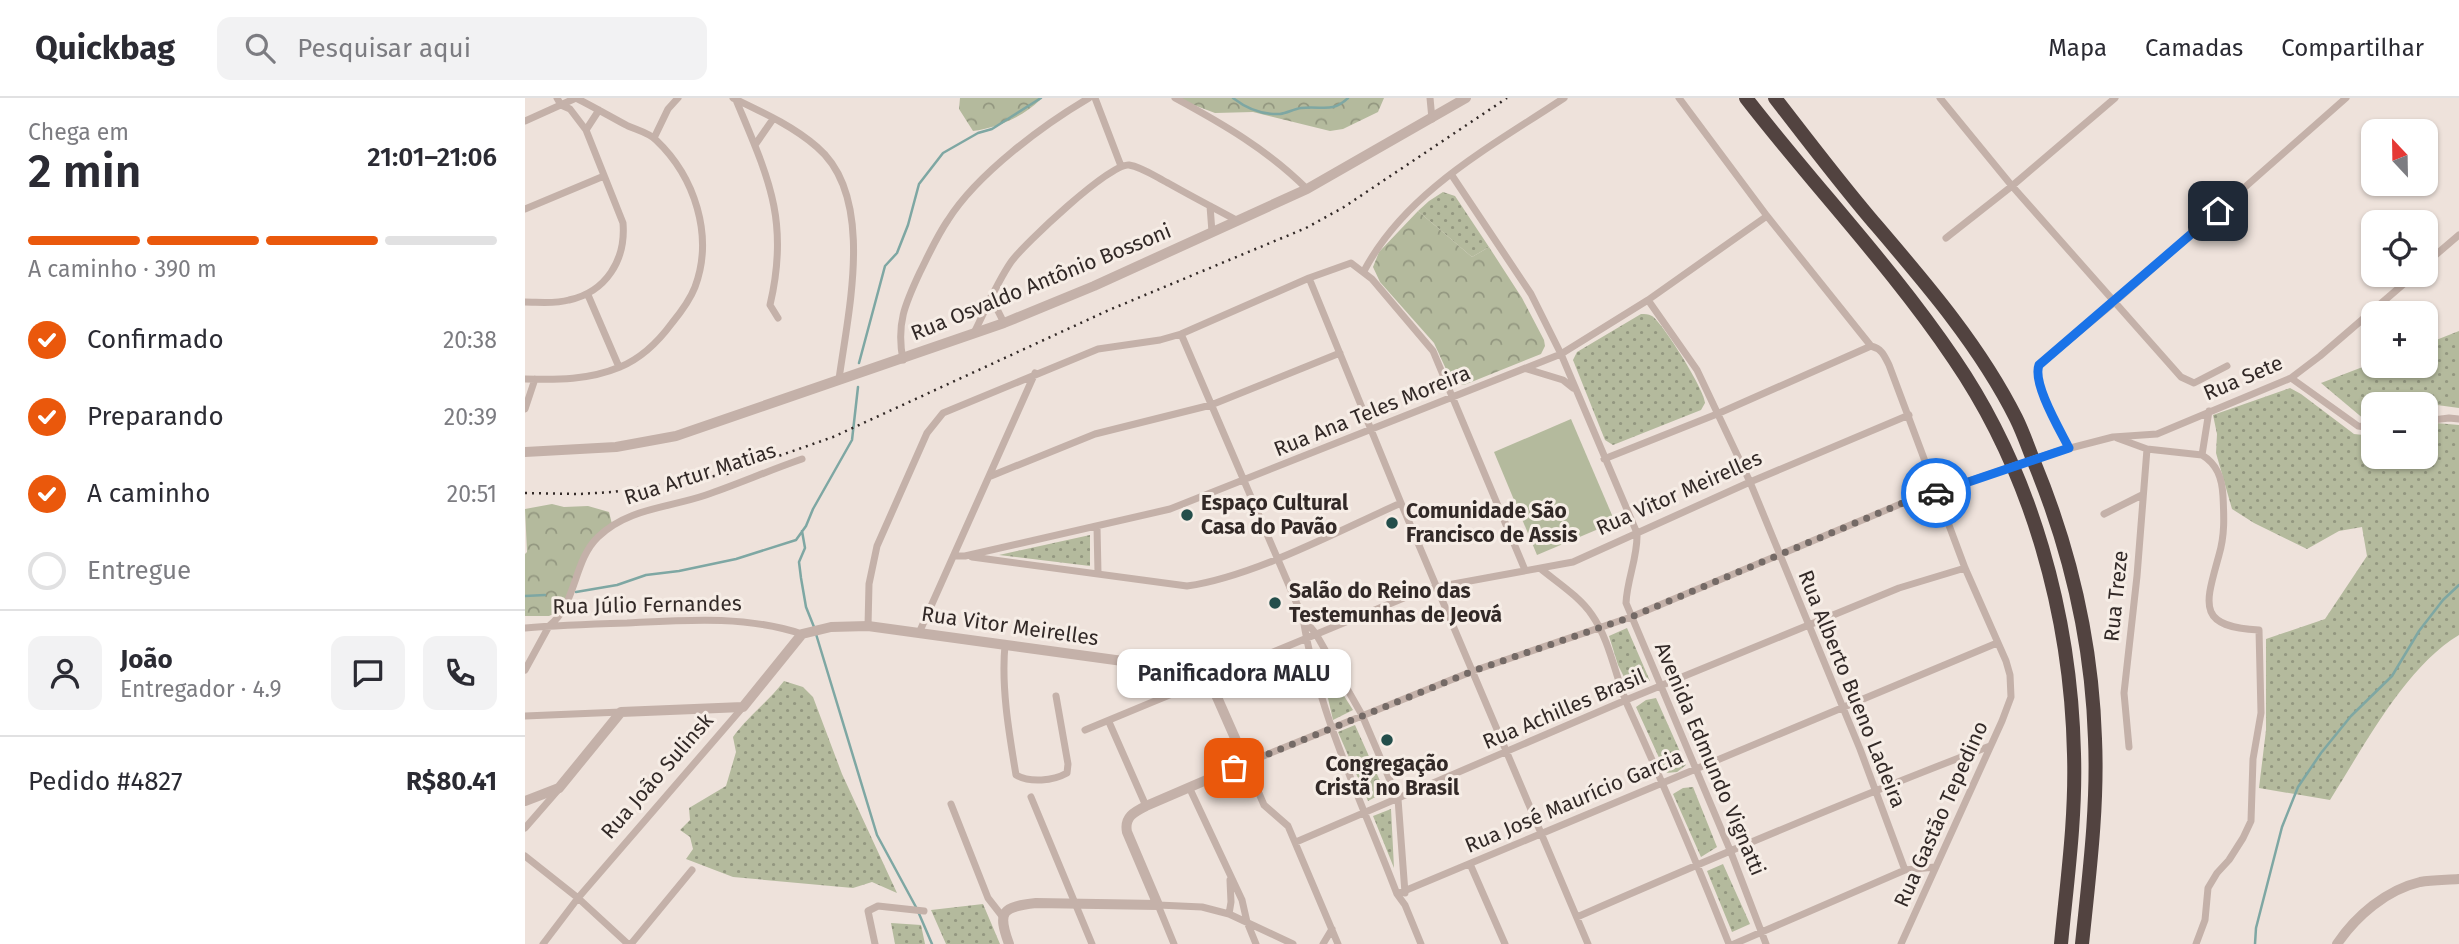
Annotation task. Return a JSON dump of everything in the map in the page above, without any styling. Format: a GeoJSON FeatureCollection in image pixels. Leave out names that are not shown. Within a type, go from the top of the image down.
{"type":"FeatureCollection","features":[{"type":"Feature","properties":{"kind":"highway"},"geometry":{"type":"LineString","coordinates":[[1746,98],[1954,358],[1998,433],[2032,516],[2059,617],[2073,718],[2073,820],[2061,944]]}},
{"type":"Feature","properties":{"kind":"highway"},"geometry":{"type":"LineString","coordinates":[[1775,98],[1932,292],[1981,359],[2016,418],[2049,499],[2075,594],[2092,688],[2095,740],[2094,812],[2082,944]]}},
{"type":"Feature","properties":{"kind":"street"},"geometry":{"type":"LineString","coordinates":[[525,121],[559,101],[576,98],[654,138],[677,163],[692,191],[703,232],[702,258],[695,288],[685,306],[651,348],[619,367],[572,379],[525,379]]}},
{"type":"Feature","properties":{"kind":"street"},"geometry":{"type":"LineString","coordinates":[[654,138],[668,108],[678,98]]}},
{"type":"Feature","properties":{"kind":"street"},"geometry":{"type":"LineString","coordinates":[[903,359],[898,337],[903,314],[926,259],[948,219],[963,200],[1029,138],[1089,98]]}},
{"type":"Feature","properties":{"kind":"street"},"geometry":{"type":"LineString","coordinates":[[1095,98],[1121,166]]}},
{"type":"Feature","properties":{"kind":"street"},"geometry":{"type":"LineString","coordinates":[[1175,98],[1269,154],[1307,189]]}},
{"type":"Feature","properties":{"kind":"street"},"geometry":{"type":"LineString","coordinates":[[1430,98],[1432,119]]}},
{"type":"Feature","properties":{"kind":"street","name":"Rua Osvaldo Antônio Bossoni"},"geometry":{"type":"LineString","coordinates":[[525,452],[616,447],[676,436],[1004,323],[1094,286],[1307,189],[1467,98]]}},
{"type":"Feature","properties":{"kind":"street"},"geometry":{"type":"LineString","coordinates":[[1364,271],[1374,252],[1423,196],[1564,98]]}},
{"type":"Feature","properties":{"kind":"street"},"geometry":{"type":"LineString","coordinates":[[1679,98],[1767,216],[1871,346],[1884,353],[1965,568],[1997,643]]}},
{"type":"Feature","properties":{"kind":"street"},"geometry":{"type":"LineString","coordinates":[[1940,98],[2012,186],[2181,377],[2189,382],[2199,382],[2227,366]]}},
{"type":"Feature","properties":{"kind":"street"},"geometry":{"type":"LineString","coordinates":[[1946,238],[2115,98]]}},
{"type":"Feature","properties":{"kind":"street"},"geometry":{"type":"LineString","coordinates":[[735,99],[790,127],[818,147],[838,170],[849,204],[853,248],[851,288],[839,379]]}},
{"type":"Feature","properties":{"kind":"street"},"geometry":{"type":"LineString","coordinates":[[735,99],[755,145],[772,194],[777,219],[778,261],[770,305],[778,318]]}},
{"type":"Feature","properties":{"kind":"street"},"geometry":{"type":"LineString","coordinates":[[2069,448],[2039,383],[2039,365],[2116,301],[2341,100]]}},
{"type":"Feature","properties":{"kind":"street"},"geometry":{"type":"LineString","coordinates":[[525,302],[566,301],[588,295],[612,272],[622,249],[623,223],[586,130],[570,109],[559,101]]}},
{"type":"Feature","properties":{"kind":"street"},"geometry":{"type":"LineString","coordinates":[[586,130],[599,110]]}},
{"type":"Feature","properties":{"kind":"street"},"geometry":{"type":"LineString","coordinates":[[755,145],[772,119]]}},
{"type":"Feature","properties":{"kind":"street"},"geometry":{"type":"LineString","coordinates":[[974,334],[991,297],[1021,250],[1070,204],[1121,166],[1129,165],[1149,173],[1238,221]]}},
{"type":"Feature","properties":{"kind":"street"},"geometry":{"type":"LineString","coordinates":[[1451,174],[1531,294],[1561,354],[1637,533]]}},
{"type":"Feature","properties":{"kind":"street"},"geometry":{"type":"LineString","coordinates":[[525,209],[604,176]]}},
{"type":"Feature","properties":{"kind":"street"},"geometry":{"type":"LineString","coordinates":[[1210,206],[1212,232]]}},
{"type":"Feature","properties":{"kind":"street","name":"Rua Ana Teles Moreira"},"geometry":{"type":"LineString","coordinates":[[955,556],[965,556],[1170,509],[1561,354],[1648,300],[1767,216]]}},
{"type":"Feature","properties":{"kind":"street"},"geometry":{"type":"LineString","coordinates":[[2438,253],[2459,235]]}},
{"type":"Feature","properties":{"kind":"street"},"geometry":{"type":"LineString","coordinates":[[867,626],[869,584],[877,546],[927,433],[943,413],[1098,349],[1160,340],[1181,334],[1350,263],[1364,271],[1433,351],[1525,570]]}},
{"type":"Feature","properties":{"kind":"street"},"geometry":{"type":"LineString","coordinates":[[1309,278],[1588,944]]}},
{"type":"Feature","properties":{"kind":"street","name":"Rua Sete"},"geometry":{"type":"LineString","coordinates":[[1246,763],[1473,671],[1631,617],[1910,500],[2069,448],[2113,437],[2157,434],[2291,378],[2321,356],[2400,287]]}},
{"type":"Feature","properties":{"kind":"street"},"geometry":{"type":"LineString","coordinates":[[588,295],[619,367]]}},
{"type":"Feature","properties":{"kind":"street"},"geometry":{"type":"LineString","coordinates":[[991,297],[1004,323]]}},
{"type":"Feature","properties":{"kind":"street","name":"Rua Alberto Bueno Ladeira"},"geometry":{"type":"LineString","coordinates":[[1648,300],[1697,370],[1750,482],[1843,707],[1905,870]]}},
{"type":"Feature","properties":{"kind":"street"},"geometry":{"type":"LineString","coordinates":[[1181,334],[1303,618],[1306,639],[1331,728],[1421,944]]}},
{"type":"Feature","properties":{"kind":"street"},"geometry":{"type":"LineString","coordinates":[[1604,459],[1717,414],[1871,346]]}},
{"type":"Feature","properties":{"kind":"street"},"geometry":{"type":"LineString","coordinates":[[991,476],[1095,434],[1211,405],[1340,353]]}},
{"type":"Feature","properties":{"kind":"street"},"geometry":{"type":"LineString","coordinates":[[1526,368],[1563,380],[1575,390]]}},
{"type":"Feature","properties":{"kind":"street"},"geometry":{"type":"LineString","coordinates":[[919,633],[1035,373]]}},
{"type":"Feature","properties":{"kind":"street"},"geometry":{"type":"LineString","coordinates":[[2291,378],[2361,426]]}},
{"type":"Feature","properties":{"kind":"street"},"geometry":{"type":"LineString","coordinates":[[525,409],[535,379]]}},
{"type":"Feature","properties":{"kind":"street"},"geometry":{"type":"LineString","coordinates":[[2202,455],[2209,411]]}},
{"type":"Feature","properties":{"kind":"street","name":"Rua Vitor Meirelles"},"geometry":{"type":"LineString","coordinates":[[806,633],[827,628],[867,626],[1197,671],[1209,679],[1437,587],[1573,562],[1750,482],[1909,415]]}},
{"type":"Feature","properties":{"kind":"street"},"geometry":{"type":"LineString","coordinates":[[2438,419],[2459,419]]}},
{"type":"Feature","properties":{"kind":"street"},"geometry":{"type":"LineString","coordinates":[[2113,437],[2147,449],[2202,455],[2214,462],[2223,488],[2225,527],[2208,603],[2217,620],[2235,629],[2259,631],[2261,713],[2253,759],[2251,821],[2229,860],[2208,888],[2206,920],[2196,944]]}},
{"type":"Feature","properties":{"kind":"street","name":"Rua Treze"},"geometry":{"type":"LineString","coordinates":[[2129,747],[2124,693],[2147,449]]}},
{"type":"Feature","properties":{"kind":"street","name":"Rua Artur Matias"},"geometry":{"type":"LineString","coordinates":[[525,670],[549,626],[566,606],[584,557],[596,538],[622,518],[707,495],[802,459]]}},
{"type":"Feature","properties":{"kind":"street"},"geometry":{"type":"LineString","coordinates":[[2104,513],[2142,495]]}},
{"type":"Feature","properties":{"kind":"street"},"geometry":{"type":"LineString","coordinates":[[965,556],[1187,586],[1205,583],[1278,557],[1401,503]]}},
{"type":"Feature","properties":{"kind":"street"},"geometry":{"type":"LineString","coordinates":[[1097,527],[1098,573]]}},
{"type":"Feature","properties":{"kind":"street","name":"Avenida Edmundo Vignatti"},"geometry":{"type":"LineString","coordinates":[[1637,533],[1626,603],[1730,850],[1766,944]]}},
{"type":"Feature","properties":{"kind":"street","name":"Rua Achilles Brasil"},"geometry":{"type":"LineString","coordinates":[[1296,842],[1899,588],[1965,568]]}},
{"type":"Feature","properties":{"kind":"street"},"geometry":{"type":"LineString","coordinates":[[1541,569],[1582,604],[1600,628],[1626,701],[1731,944],[1905,870],[1935,867]]}},
{"type":"Feature","properties":{"kind":"street"},"geometry":{"type":"LineString","coordinates":[[1303,618],[1316,634],[1362,715],[1398,799],[1401,892]]}},
{"type":"Feature","properties":{"kind":"street","name":"Rua Júlio Fernandes"},"geometry":{"type":"LineString","coordinates":[[525,628],[697,620],[764,624],[806,633]]}},
{"type":"Feature","properties":{"kind":"street","name":"Rua João Sulinsk"},"geometry":{"type":"LineString","coordinates":[[543,944],[578,898],[806,633]]}},
{"type":"Feature","properties":{"kind":"street","name":"Rua Gastão Tepedino"},"geometry":{"type":"LineString","coordinates":[[1901,944],[2011,697],[2010,675],[1997,643]]}},
{"type":"Feature","properties":{"kind":"street","name":"Rua José Maurício Garcia"},"geometry":{"type":"LineString","coordinates":[[1401,892],[1997,643]]}},
{"type":"Feature","properties":{"kind":"street"},"geometry":{"type":"LineString","coordinates":[[1005,645],[1006,695],[1014,762],[1016,775],[1021,778],[1032,780],[1067,774],[1068,764],[1056,696]]}},
{"type":"Feature","properties":{"kind":"street"},"geometry":{"type":"LineString","coordinates":[[1181,669],[1185,689]]}},
{"type":"Feature","properties":{"kind":"street"},"geometry":{"type":"LineString","coordinates":[[1085,730],[1209,679],[1264,805],[1289,826],[1338,944]]}},
{"type":"Feature","properties":{"kind":"street"},"geometry":{"type":"LineString","coordinates":[[525,716],[743,707]]}},
{"type":"Feature","properties":{"kind":"street"},"geometry":{"type":"LineString","coordinates":[[525,828],[621,712]]}},
{"type":"Feature","properties":{"kind":"street"},"geometry":{"type":"LineString","coordinates":[[1109,722],[1146,806]]}},
{"type":"Feature","properties":{"kind":"street"},"geometry":{"type":"LineString","coordinates":[[1577,917],[1730,850],[1990,746]]}},
{"type":"Feature","properties":{"kind":"street"},"geometry":{"type":"LineString","coordinates":[[1174,944],[1125,825],[1134,812],[1246,763]]}},
{"type":"Feature","properties":{"kind":"street"},"geometry":{"type":"LineString","coordinates":[[1189,787],[1242,900],[1256,944]]}},
{"type":"Feature","properties":{"kind":"street"},"geometry":{"type":"LineString","coordinates":[[525,801],[559,788]]}},
{"type":"Feature","properties":{"kind":"street"},"geometry":{"type":"LineString","coordinates":[[1031,797],[1092,944]]}},
{"type":"Feature","properties":{"kind":"street"},"geometry":{"type":"LineString","coordinates":[[951,804],[988,898],[1002,916]]}},
{"type":"Feature","properties":{"kind":"street"},"geometry":{"type":"LineString","coordinates":[[525,856],[630,944],[692,870]]}},
{"type":"Feature","properties":{"kind":"street"},"geometry":{"type":"LineString","coordinates":[[1470,864],[1505,944]]}},
{"type":"Feature","properties":{"kind":"street"},"geometry":{"type":"LineString","coordinates":[[1229,914],[1230,876]]}},
{"type":"Feature","properties":{"kind":"street"},"geometry":{"type":"LineString","coordinates":[[2337,944],[2349,927],[2370,907],[2395,893],[2419,882],[2459,879]]}},
{"type":"Feature","properties":{"kind":"street"},"geometry":{"type":"LineString","coordinates":[[1009,944],[1002,925],[1002,916],[1007,909],[1036,903],[1202,907],[1229,914],[1293,944]]}},
{"type":"Feature","properties":{"kind":"street"},"geometry":{"type":"LineString","coordinates":[[875,944],[868,911],[878,906],[924,911]]}},
{"type":"Feature","properties":{"kind":"street"},"geometry":{"type":"LineString","coordinates":[[1323,944],[1332,928]]}},
{"type":"Feature","properties":{"kind":"street"},"geometry":{"type":"LineString","coordinates":[[1270,942],[1277,936]]}},
{"type":"Feature","properties":{"kind":"green space"},"geometry":{"type":"Polygon","coordinates":[[[960,98],[1040,100],[1009,121],[973,131],[959,109],[960,98]]]}},
{"type":"Feature","properties":{"kind":"green space"},"geometry":{"type":"Polygon","coordinates":[[[1175,98],[1384,98],[1378,112],[1343,129],[1330,131],[1253,112],[1215,113],[1175,98]]]}},
{"type":"Feature","properties":{"kind":"green space"},"geometry":{"type":"Polygon","coordinates":[[[1443,192],[1455,196],[1489,247],[1472,257],[1418,211],[1443,192]]]}},
{"type":"Feature","properties":{"kind":"green space"},"geometry":{"type":"Polygon","coordinates":[[[1418,211],[1472,257],[1489,247],[1522,298],[1544,340],[1545,346],[1541,354],[1464,385],[1451,380],[1434,343],[1380,282],[1373,267],[1379,252],[1418,211]]]}},
{"type":"Feature","properties":{"kind":"green space"},"geometry":{"type":"Polygon","coordinates":[[[1641,314],[1652,316],[1665,331],[1692,372],[1705,403],[1701,410],[1613,445],[1605,440],[1573,360],[1577,352],[1641,314]]]}},
{"type":"Feature","properties":{"kind":"green space"},"geometry":{"type":"Polygon","coordinates":[[[2459,331],[2459,408],[2438,405],[2438,392],[2361,392],[2361,417],[2321,383],[2361,368],[2361,378],[2438,378],[2438,339],[2459,331]]]}},
{"type":"Feature","properties":{"kind":"green space"},"geometry":{"type":"Polygon","coordinates":[[[2290,388],[2354,434],[2361,435],[2361,469],[2438,469],[2438,423],[2459,425],[2459,635],[2439,649],[2403,688],[2371,733],[2330,800],[2259,788],[2266,730],[2266,639],[2325,619],[2367,556],[2362,527],[2339,531],[2307,549],[2232,509],[2216,453],[2217,434],[2213,415],[2290,388]]]}},
{"type":"Feature","properties":{"kind":"green space"},"geometry":{"type":"Polygon","coordinates":[[[1571,419],[1615,522],[1537,555],[1494,452],[1571,419]]]}},
{"type":"Feature","properties":{"kind":"green space"},"geometry":{"type":"Polygon","coordinates":[[[552,504],[564,507],[588,506],[609,512],[612,524],[587,551],[564,609],[549,616],[525,616],[525,509],[552,504]]]}},
{"type":"Feature","properties":{"kind":"green space"},"geometry":{"type":"Polygon","coordinates":[[[1090,535],[1090,566],[999,555],[1090,535]]]}},
{"type":"Feature","properties":{"kind":"green space"},"geometry":{"type":"Polygon","coordinates":[[[1627,628],[1650,681],[1631,691],[1618,665],[1609,636],[1627,628]]]}},
{"type":"Feature","properties":{"kind":"green space"},"geometry":{"type":"Polygon","coordinates":[[[1318,655],[1353,710],[1333,720],[1318,655]]]}},
{"type":"Feature","properties":{"kind":"green space"},"geometry":{"type":"Polygon","coordinates":[[[1137,673],[1178,677],[1134,696],[1137,673]]]}},
{"type":"Feature","properties":{"kind":"green space"},"geometry":{"type":"Polygon","coordinates":[[[784,681],[803,687],[813,697],[842,774],[897,893],[872,882],[853,888],[733,877],[686,859],[693,849],[690,837],[680,830],[690,820],[689,808],[726,786],[736,752],[733,737],[784,681]]]}},
{"type":"Feature","properties":{"kind":"green space"},"geometry":{"type":"Polygon","coordinates":[[[1656,698],[1686,765],[1677,772],[1666,773],[1636,707],[1646,700],[1656,698]]]}},
{"type":"Feature","properties":{"kind":"green space"},"geometry":{"type":"Polygon","coordinates":[[[1355,725],[1385,792],[1368,801],[1338,732],[1355,725]]]}},
{"type":"Feature","properties":{"kind":"green space"},"geometry":{"type":"Polygon","coordinates":[[[1693,787],[1717,847],[1701,857],[1673,794],[1683,788],[1693,787]]]}},
{"type":"Feature","properties":{"kind":"green space"},"geometry":{"type":"Polygon","coordinates":[[[1391,809],[1394,868],[1373,816],[1391,809]]]}},
{"type":"Feature","properties":{"kind":"green space"},"geometry":{"type":"Polygon","coordinates":[[[1723,864],[1750,924],[1732,932],[1707,871],[1723,864]]]}},
{"type":"Feature","properties":{"kind":"green space"},"geometry":{"type":"Polygon","coordinates":[[[983,904],[1000,944],[946,944],[931,910],[983,904]]]}},
{"type":"Feature","properties":{"kind":"green space"},"geometry":{"type":"Polygon","coordinates":[[[891,923],[921,925],[925,944],[895,944],[891,923]]]}},
{"type":"Feature","properties":{"kind":"waterway"},"geometry":{"type":"LineString","coordinates":[[859,363],[885,266],[897,253],[919,184],[943,153],[978,133],[992,129],[1041,98]]}},
{"type":"Feature","properties":{"kind":"waterway"},"geometry":{"type":"LineString","coordinates":[[1233,98],[1255,110],[1273,114],[1301,108],[1336,106],[1348,98]]}},
{"type":"Feature","properties":{"kind":"waterway"},"geometry":{"type":"LineString","coordinates":[[576,592],[617,585],[646,575],[736,559],[796,540],[852,440],[858,387]]}},
{"type":"Feature","properties":{"kind":"waterway"},"geometry":{"type":"LineString","coordinates":[[802,531],[805,548],[799,562],[806,607],[814,627]]}},
{"type":"Feature","properties":{"kind":"waterway"},"geometry":{"type":"LineString","coordinates":[[2255,944],[2256,928],[2282,827],[2298,787],[2351,716],[2392,676],[2419,631],[2443,600],[2459,585]]}},
{"type":"Feature","properties":{"kind":"waterway"},"geometry":{"type":"LineString","coordinates":[[525,596],[545,595]]}},
{"type":"Feature","properties":{"kind":"waterway"},"geometry":{"type":"LineString","coordinates":[[816,634],[877,835],[917,909],[932,944]]}},
{"type":"Feature","properties":{"kind":"railway"},"geometry":{"type":"LineString","coordinates":[[525,493],[613,492],[727,474],[833,437],[1109,310],[1306,228],[1344,207],[1507,98]]}},
{"type":"Feature","properties":{"kind":"way so far"},"geometry":{"type":"LineString","coordinates":[[1234,768],[1473,671],[1631,617],[1910,500],[1936,493]]}},
{"type":"Feature","properties":{"kind":"place","name":"Espaço Cultural Casa do Pavão"},"geometry":{"type":"Point","coordinates":[1187,515]}},
{"type":"Feature","properties":{"kind":"place","name":"Comunidade São Francisco de Assis"},"geometry":{"type":"Point","coordinates":[1392,523]}},
{"type":"Feature","properties":{"kind":"place","name":"Salão do Reino das Testemunhas de Jeová"},"geometry":{"type":"Point","coordinates":[1275,603]}},
{"type":"Feature","properties":{"kind":"place","name":"Congregação Cristã no Brasil"},"geometry":{"type":"Point","coordinates":[1387,740]}},
{"type":"Feature","properties":{"kind":"place","name":"Panificadora MALU"},"geometry":{"type":"Point","coordinates":[1234,768]}},
{"type":"Feature","properties":{"kind":"route"},"geometry":{"type":"LineString","coordinates":[[1936,493],[2069,448],[2039,383],[2039,365],[2218,211]]}}]}
